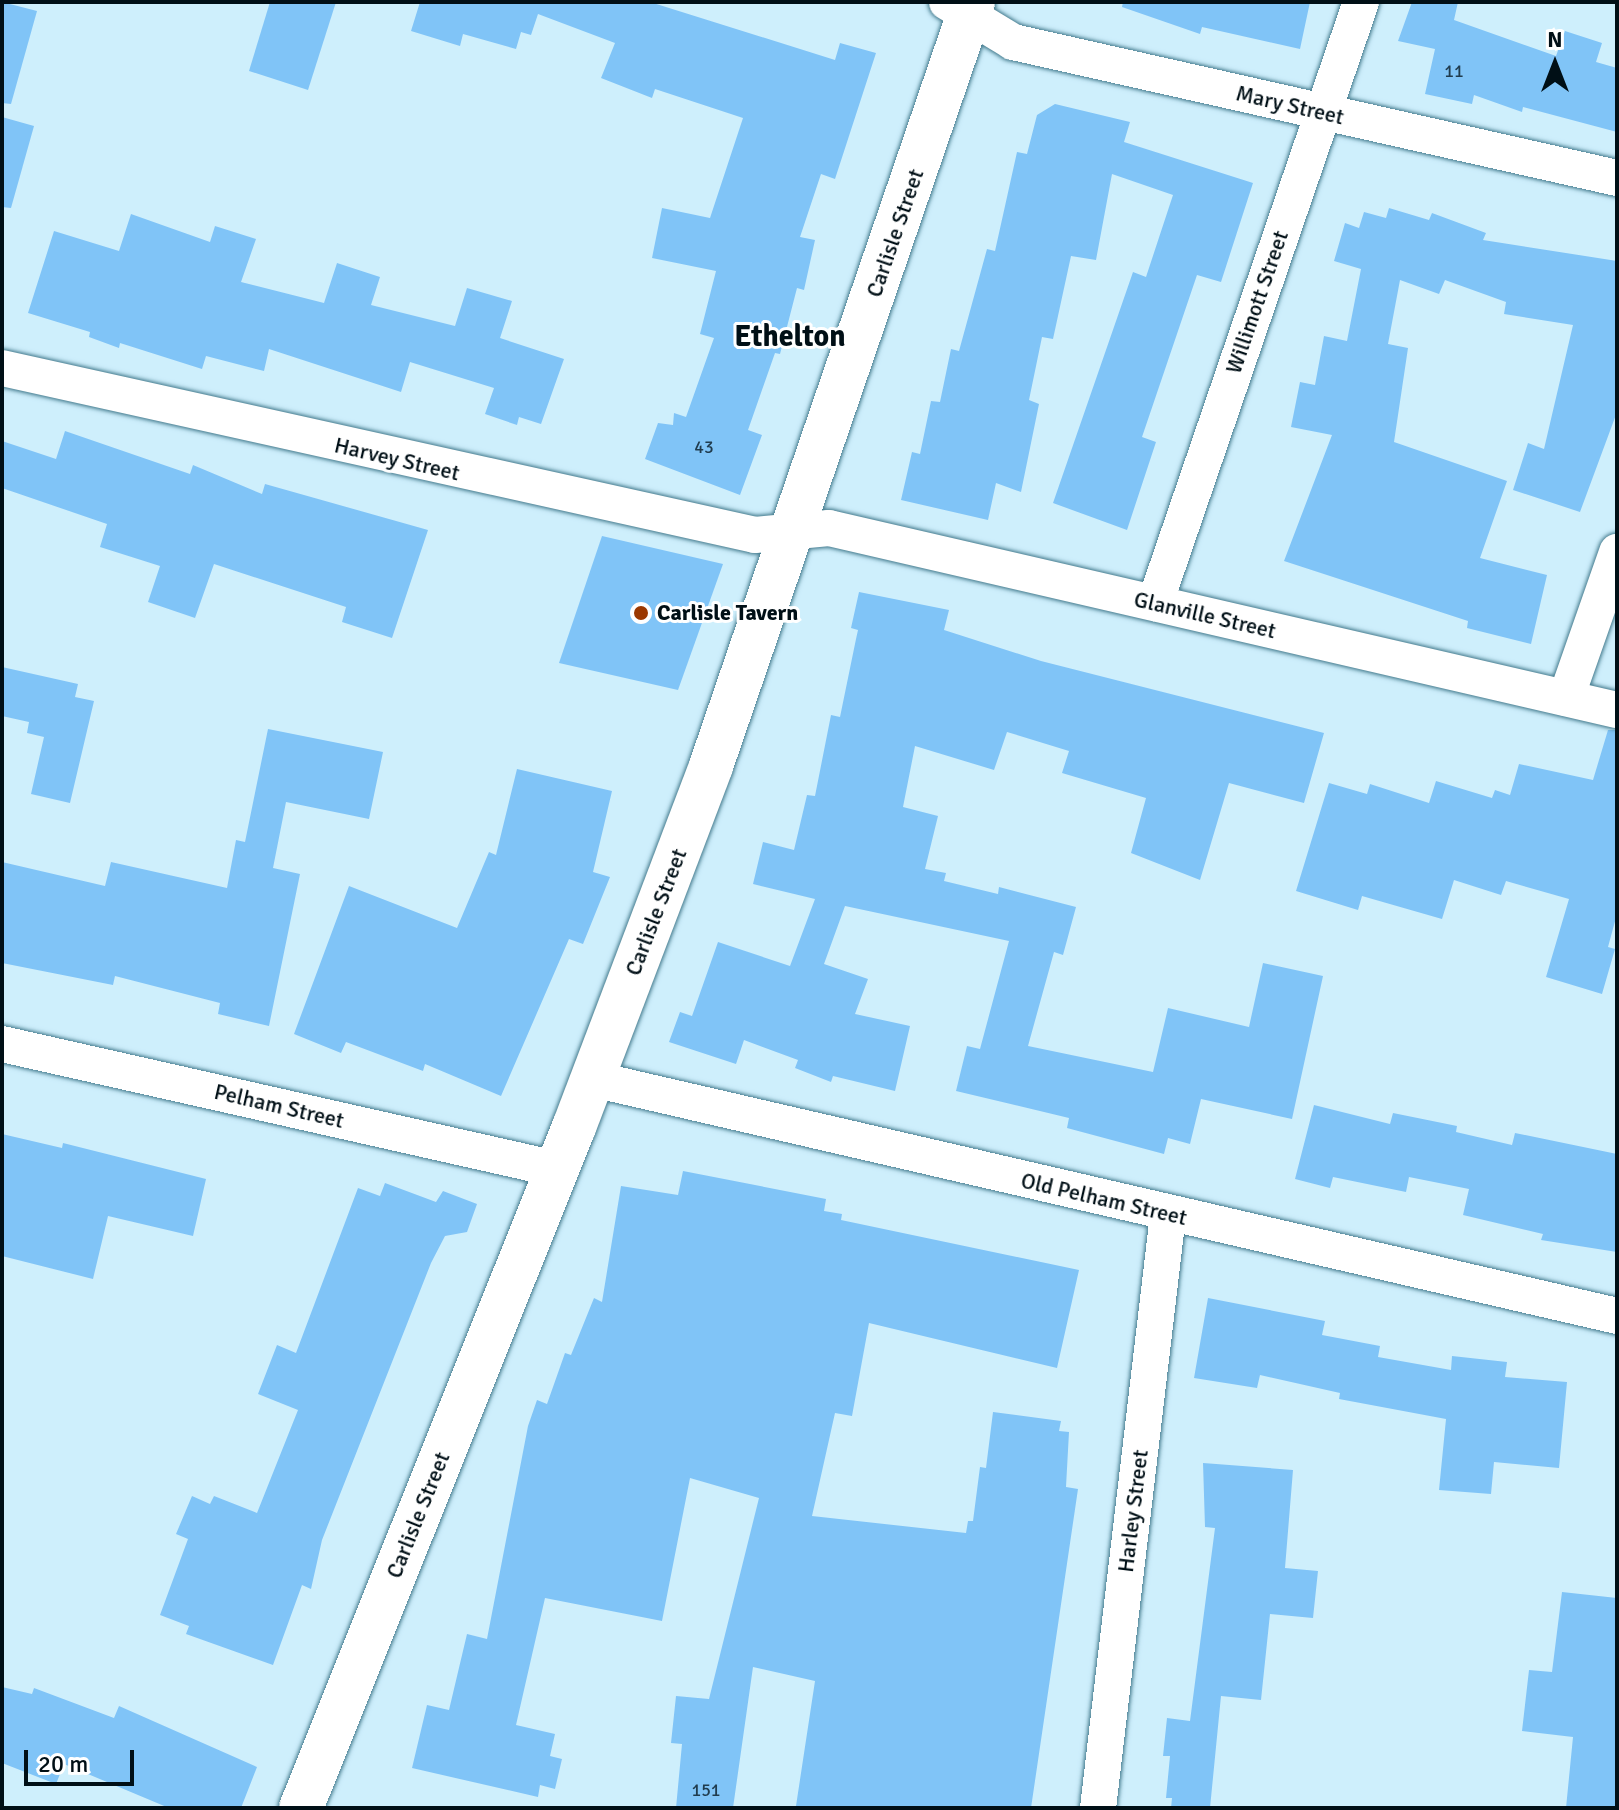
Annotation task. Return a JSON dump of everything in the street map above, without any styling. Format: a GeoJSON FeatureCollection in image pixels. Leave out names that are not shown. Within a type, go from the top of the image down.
{"type":"FeatureCollection","features":[{"type":"Feature","properties":{"kind":"street","name":"Willimott Street"},"geometry":{"type":"LineString","coordinates":[[1155,603],[1361,2]]}},
{"type":"Feature","properties":{"kind":"street","name":"Mary Street"},"geometry":{"type":"LineString","coordinates":[[963,7],[1001,39],[1617,178]]}},
{"type":"Feature","properties":{"kind":"street","name":"Carlisle Street"},"geometry":{"type":"LineString","coordinates":[[301,1808],[593,1079],[793,531],[963,7]]}},
{"type":"Feature","properties":{"kind":"street","name":"Harvey Street"},"geometry":{"type":"LineString","coordinates":[[2,368],[710,526],[755,535],[793,531]]}},
{"type":"Feature","properties":{"kind":"street","name":"Glanville Street"},"geometry":{"type":"LineString","coordinates":[[793,531],[829,528],[1617,710]]}},
{"type":"Feature","properties":{"kind":"street"},"geometry":{"type":"LineString","coordinates":[[1566,698],[1617,552]]}},
{"type":"Feature","properties":{"kind":"street","name":"Pelham Street"},"geometry":{"type":"LineString","coordinates":[[2,1044],[556,1169]]}},
{"type":"Feature","properties":{"kind":"street","name":"Old Pelham Street"},"geometry":{"type":"LineString","coordinates":[[593,1079],[1168,1215],[1617,1316]]}},
{"type":"Feature","properties":{"kind":"street","name":"Harley Street"},"geometry":{"type":"LineString","coordinates":[[1098,1808],[1168,1215]]}},
{"type":"Feature","properties":{"kind":"building"},"geometry":{"type":"Polygon","coordinates":[[[2,2],[37,11],[11,104],[2,103],[2,2]]]}},
{"type":"Feature","properties":{"kind":"building"},"geometry":{"type":"Polygon","coordinates":[[[270,2],[336,2],[308,90],[249,71],[270,2]]]}},
{"type":"Feature","properties":{"kind":"building"},"geometry":{"type":"Polygon","coordinates":[[[420,2],[650,2],[835,60],[840,43],[876,53],[835,179],[821,174],[800,237],[815,240],[804,290],[797,288],[780,354],[775,353],[748,430],[762,435],[740,495],[645,459],[658,423],[673,425],[674,413],[686,417],[714,338],[700,334],[716,271],[652,258],[662,208],[710,218],[743,118],[655,89],[652,98],[601,78],[615,43],[538,14],[531,35],[521,32],[516,49],[463,34],[460,46],[411,31],[420,2]]]}},
{"type":"Feature","properties":{"kind":"building"},"geometry":{"type":"Polygon","coordinates":[[[1123,2],[1310,2],[1300,49],[1202,27],[1200,34],[1122,7],[1123,2]]]}},
{"type":"Feature","properties":{"kind":"building"},"geometry":{"type":"Polygon","coordinates":[[[1412,2],[1458,2],[1454,20],[1556,56],[1565,31],[1602,43],[1596,62],[1617,68],[1617,132],[1523,107],[1522,112],[1474,95],[1472,104],[1425,94],[1435,49],[1398,41],[1412,2]]]}},
{"type":"Feature","properties":{"kind":"building"},"geometry":{"type":"Polygon","coordinates":[[[1055,104],[1130,122],[1124,142],[1253,183],[1221,282],[1197,275],[1142,437],[1156,442],[1127,530],[1053,503],[1133,272],[1146,277],[1173,195],[1112,174],[1096,260],[1071,256],[1053,339],[1042,337],[1029,400],[1039,404],[1021,492],[996,483],[988,520],[901,500],[912,452],[920,454],[931,401],[940,402],[951,349],[959,351],[987,249],[995,251],[1017,152],[1027,154],[1037,115],[1055,104]]]}},
{"type":"Feature","properties":{"kind":"building"},"geometry":{"type":"Polygon","coordinates":[[[2,117],[34,126],[11,208],[2,207],[2,117]]]}},
{"type":"Feature","properties":{"kind":"building"},"geometry":{"type":"Polygon","coordinates":[[[1389,208],[1429,220],[1432,213],[1486,233],[1483,240],[1617,261],[1617,412],[1580,512],[1513,490],[1528,443],[1544,449],[1573,325],[1504,314],[1506,302],[1445,280],[1439,294],[1400,280],[1388,344],[1408,348],[1394,442],[1507,481],[1480,558],[1547,575],[1531,644],[1467,628],[1468,621],[1284,561],[1332,435],[1291,427],[1300,382],[1315,385],[1324,336],[1347,341],[1361,269],[1334,261],[1345,223],[1359,228],[1364,212],[1386,218],[1389,208]]]}},
{"type":"Feature","properties":{"kind":"building"},"geometry":{"type":"Polygon","coordinates":[[[131,214],[210,242],[215,226],[256,239],[241,282],[324,303],[337,263],[380,277],[371,305],[455,326],[467,288],[512,301],[500,338],[564,359],[541,424],[519,417],[517,425],[485,414],[494,388],[410,362],[401,392],[269,349],[264,371],[206,356],[202,369],[120,343],[119,348],[89,337],[90,332],[28,313],[54,231],[119,251],[131,214]]]}},
{"type":"Feature","properties":{"kind":"building"},"geometry":{"type":"Polygon","coordinates":[[[65,431],[190,474],[193,465],[262,494],[265,484],[428,530],[392,638],[342,622],[346,607],[214,564],[195,618],[148,602],[160,566],[100,547],[107,524],[2,488],[2,441],[56,459],[65,431]]]}},
{"type":"Feature","properties":{"kind":"building","name":"Carlisle Tavern"},"geometry":{"type":"Polygon","coordinates":[[[602,536],[723,564],[678,690],[559,663],[602,536]]]}},
{"type":"Feature","properties":{"kind":"building"},"geometry":{"type":"Polygon","coordinates":[[[859,592],[949,610],[944,630],[1041,661],[1324,733],[1304,803],[1229,783],[1200,880],[1131,853],[1146,798],[1062,773],[1069,751],[1007,732],[994,770],[915,746],[903,807],[938,816],[925,869],[946,873],[944,881],[998,894],[999,887],[1076,907],[1063,955],[1054,952],[1028,1046],[1153,1072],[1168,1008],[1249,1027],[1263,963],[1323,976],[1292,1119],[1201,1099],[1190,1144],[1168,1138],[1164,1154],[1067,1128],[1069,1118],[956,1091],[967,1046],[980,1049],[1009,941],[845,906],[824,964],[868,979],[855,1014],[910,1026],[895,1091],[833,1076],[831,1082],[795,1068],[798,1060],[744,1040],[736,1064],[669,1042],[680,1012],[692,1016],[718,942],[790,966],[815,899],[753,884],[763,842],[794,850],[807,795],[815,796],[831,715],[840,717],[858,630],[851,628],[859,592]]]}},
{"type":"Feature","properties":{"kind":"building"},"geometry":{"type":"Polygon","coordinates":[[[2,667],[78,684],[75,697],[94,701],[70,803],[31,794],[44,737],[27,733],[29,722],[2,716],[2,667]]]}},
{"type":"Feature","properties":{"kind":"building"},"geometry":{"type":"Polygon","coordinates":[[[268,729],[383,752],[369,819],[286,802],[273,868],[300,874],[269,1026],[218,1014],[220,1003],[115,976],[113,985],[2,963],[2,862],[105,886],[111,862],[227,888],[236,840],[245,842],[268,729]]]}},
{"type":"Feature","properties":{"kind":"building"},"geometry":{"type":"Polygon","coordinates":[[[1608,730],[1617,730],[1617,914],[1608,947],[1615,949],[1602,994],[1546,977],[1569,899],[1506,881],[1501,895],[1454,880],[1442,919],[1362,896],[1358,910],[1296,891],[1329,783],[1367,794],[1370,784],[1429,803],[1436,781],[1492,798],[1495,790],[1510,795],[1519,764],[1593,780],[1608,730]]]}},
{"type":"Feature","properties":{"kind":"building"},"geometry":{"type":"Polygon","coordinates":[[[517,769],[612,791],[593,872],[610,877],[583,944],[569,939],[501,1096],[425,1064],[423,1071],[346,1042],[341,1053],[294,1034],[349,886],[457,928],[489,852],[496,855],[517,769]]]}},
{"type":"Feature","properties":{"kind":"building"},"geometry":{"type":"Polygon","coordinates":[[[1314,1105],[1390,1124],[1393,1113],[1457,1126],[1456,1132],[1512,1145],[1515,1133],[1617,1154],[1617,1252],[1541,1240],[1543,1234],[1463,1215],[1469,1189],[1409,1177],[1406,1192],[1333,1177],[1330,1188],[1295,1179],[1314,1105]]]}},
{"type":"Feature","properties":{"kind":"building"},"geometry":{"type":"Polygon","coordinates":[[[2,1134],[62,1148],[63,1143],[206,1179],[193,1236],[108,1216],[93,1279],[2,1256],[2,1134]]]}},
{"type":"Feature","properties":{"kind":"building"},"geometry":{"type":"Polygon","coordinates":[[[683,1171],[826,1199],[824,1211],[842,1214],[841,1220],[1079,1270],[1057,1368],[869,1323],[852,1416],[835,1413],[812,1516],[966,1533],[968,1521],[973,1521],[980,1467],[986,1468],[993,1412],[1061,1421],[1059,1431],[1069,1432],[1066,1487],[1078,1489],[1031,1808],[796,1806],[815,1681],[753,1667],[733,1808],[676,1808],[682,1744],[671,1743],[676,1696],[709,1699],[759,1498],[690,1478],[662,1621],[545,1598],[516,1725],[555,1734],[550,1756],[562,1759],[555,1789],[540,1785],[538,1797],[412,1768],[427,1705],[449,1710],[467,1634],[487,1639],[528,1426],[537,1400],[547,1404],[565,1353],[571,1355],[594,1298],[602,1302],[621,1186],[678,1195],[683,1171]]]}},
{"type":"Feature","properties":{"kind":"building"},"geometry":{"type":"Polygon","coordinates":[[[385,1183],[436,1202],[443,1191],[477,1204],[467,1232],[445,1236],[431,1263],[322,1540],[311,1589],[302,1585],[273,1665],[186,1634],[189,1626],[160,1615],[188,1539],[176,1534],[192,1496],[210,1504],[214,1496],[257,1513],[298,1410],[258,1394],[277,1345],[296,1353],[358,1188],[380,1196],[385,1183]]]}},
{"type":"Feature","properties":{"kind":"building"},"geometry":{"type":"Polygon","coordinates":[[[1208,1298],[1325,1321],[1322,1335],[1380,1346],[1378,1357],[1451,1370],[1452,1356],[1507,1362],[1505,1377],[1567,1382],[1559,1468],[1494,1462],[1491,1494],[1439,1490],[1446,1419],[1339,1399],[1340,1393],[1260,1375],[1257,1388],[1194,1378],[1208,1298]]]}},
{"type":"Feature","properties":{"kind":"building"},"geometry":{"type":"Polygon","coordinates":[[[1203,1463],[1293,1470],[1285,1568],[1318,1571],[1313,1618],[1270,1614],[1261,1700],[1221,1696],[1210,1808],[1171,1808],[1172,1798],[1166,1798],[1170,1756],[1163,1756],[1167,1718],[1190,1721],[1215,1528],[1205,1527],[1203,1463]]]}},
{"type":"Feature","properties":{"kind":"building"},"geometry":{"type":"Polygon","coordinates":[[[1562,1592],[1617,1598],[1617,1808],[1566,1808],[1573,1737],[1522,1731],[1529,1670],[1552,1672],[1562,1592]]]}},
{"type":"Feature","properties":{"kind":"building"},"geometry":{"type":"Polygon","coordinates":[[[2,1687],[32,1694],[34,1688],[114,1718],[119,1706],[257,1767],[241,1808],[169,1808],[64,1764],[56,1784],[2,1763],[2,1687]]]}},
{"type":"Feature","properties":{"kind":"place","name":"Carlisle Tavern"},"geometry":{"type":"Point","coordinates":[641,613]}},
{"type":"Feature","properties":{"kind":"district","name":"Ethelton"},"geometry":{"type":"Point","coordinates":[790,337]}}]}
